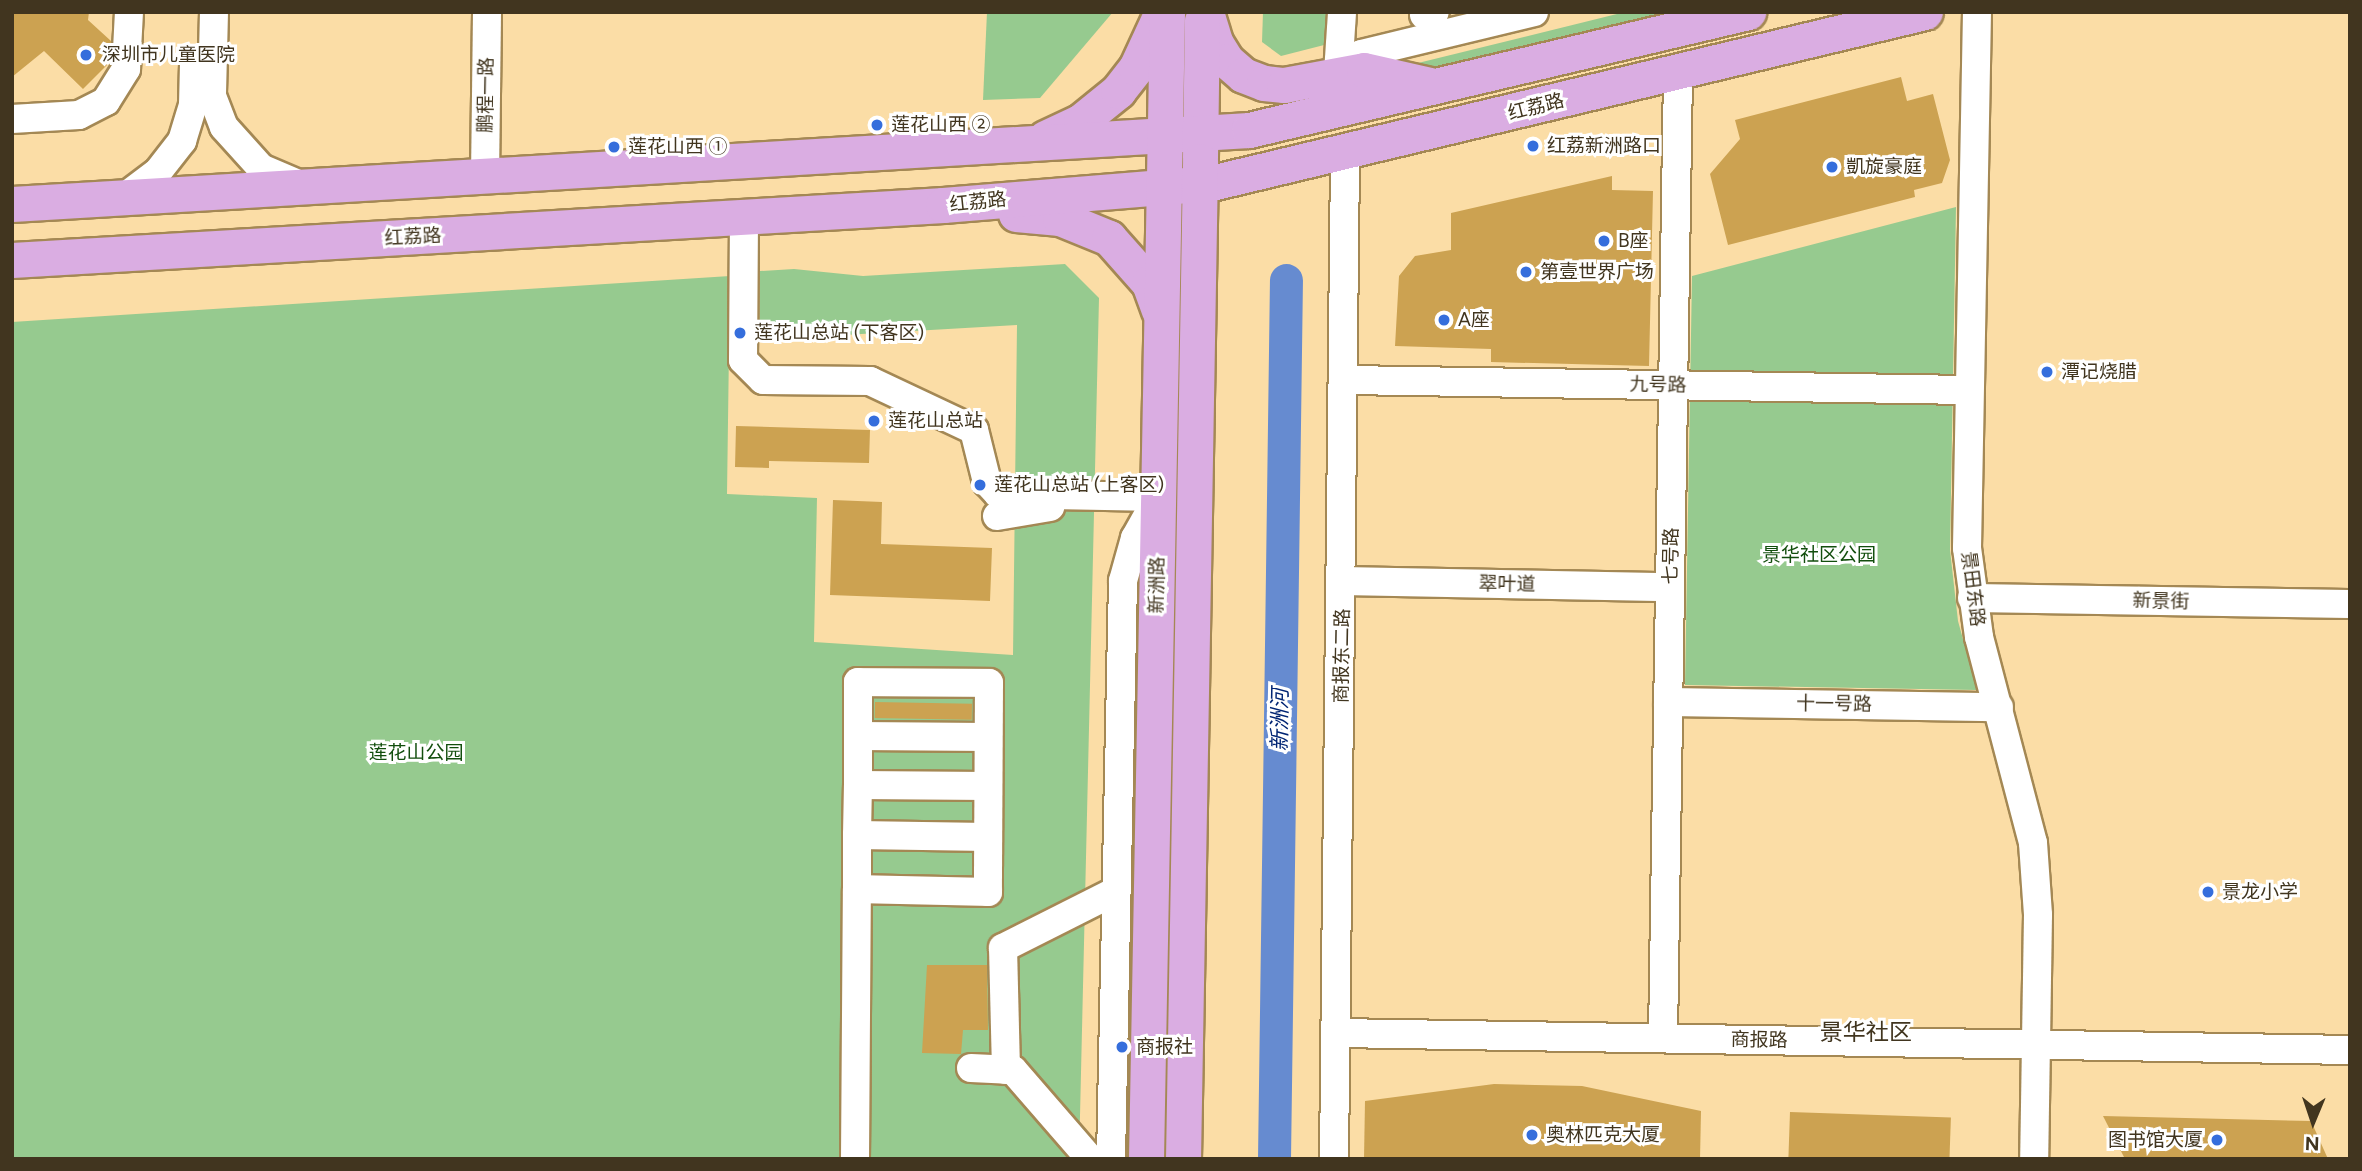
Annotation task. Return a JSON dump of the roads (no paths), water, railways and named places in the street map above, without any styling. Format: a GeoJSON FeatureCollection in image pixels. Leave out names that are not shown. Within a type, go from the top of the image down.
{"type":"FeatureCollection","features":[{"type":"Feature","properties":{"kind":"main road"},"geometry":{"type":"LineString","coordinates":[[1025,145],[1081,121],[1118,91],[1150,43],[1161,12]]}},
{"type":"Feature","properties":{"kind":"main road","name":"新洲路"},"geometry":{"type":"LineString","coordinates":[[1146,1159],[1167,12]]}},
{"type":"Feature","properties":{"kind":"main road"},"geometry":{"type":"LineString","coordinates":[[1204,12],[1215,42],[1244,75],[1284,85],[1354,66],[1437,87]]}},
{"type":"Feature","properties":{"kind":"main road","name":"新洲路"},"geometry":{"type":"LineString","coordinates":[[1183,1159],[1204,12]]}},
{"type":"Feature","properties":{"kind":"main road"},"geometry":{"type":"LineString","coordinates":[[12,204],[1201,135],[1278,125],[1748,12]]}},
{"type":"Feature","properties":{"kind":"main road","name":"红荔路"},"geometry":{"type":"LineString","coordinates":[[12,260],[744,218],[1199,184],[1345,154],[1926,12]]}},
{"type":"Feature","properties":{"kind":"main road"},"geometry":{"type":"LineString","coordinates":[[943,205],[1060,218],[1109,238],[1131,259],[1149,283],[1162,317]]}},
{"type":"Feature","properties":{"kind":"street"},"geometry":{"type":"LineString","coordinates":[[12,119],[79,115],[106,102],[126,69],[129,12]]}},
{"type":"Feature","properties":{"kind":"street"},"geometry":{"type":"LineString","coordinates":[[126,196],[171,158],[187,130],[194,96],[195,12]]}},
{"type":"Feature","properties":{"kind":"street"},"geometry":{"type":"LineString","coordinates":[[214,12],[212,96],[224,127],[261,168],[309,188]]}},
{"type":"Feature","properties":{"kind":"street","name":"鹏程一路"},"geometry":{"type":"LineString","coordinates":[[485,177],[488,12]]}},
{"type":"Feature","properties":{"kind":"street"},"geometry":{"type":"LineString","coordinates":[[1342,12],[1354,66],[1426,20],[1534,12]]}},
{"type":"Feature","properties":{"kind":"street","name":"景田东路"},"geometry":{"type":"LineString","coordinates":[[1977,12],[1967,548],[1972,598],[2033,843],[2038,915],[2034,1159]]}},
{"type":"Feature","properties":{"kind":"street","name":"七号路"},"geometry":{"type":"LineString","coordinates":[[1663,1038],[1678,73]]}},
{"type":"Feature","properties":{"kind":"street","name":"商报东二路"},"geometry":{"type":"LineString","coordinates":[[1335,1159],[1346,380],[1345,154]]}},
{"type":"Feature","properties":{"kind":"street"},"geometry":{"type":"LineString","coordinates":[[744,218],[743,360],[763,380],[870,381],[974,430],[986,482],[998,494],[1158,497],[1135,538],[1123,581],[1111,1159]]}},
{"type":"Feature","properties":{"kind":"street","name":"九号路"},"geometry":{"type":"LineString","coordinates":[[1346,380],[1969,390]]}},
{"type":"Feature","properties":{"kind":"street"},"geometry":{"type":"LineString","coordinates":[[997,516],[1111,497]]}},
{"type":"Feature","properties":{"kind":"street","name":"翠叶道"},"geometry":{"type":"LineString","coordinates":[[1343,581],[1670,587]]}},
{"type":"Feature","properties":{"kind":"street","name":"新景街"},"geometry":{"type":"LineString","coordinates":[[1972,598],[2350,604]]}},
{"type":"Feature","properties":{"kind":"street"},"geometry":{"type":"LineString","coordinates":[[855,1159],[857,835],[859,682],[989,683],[988,892],[857,889]]}},
{"type":"Feature","properties":{"kind":"street","name":"十一号路"},"geometry":{"type":"LineString","coordinates":[[1668,702],[1999,707]]}},
{"type":"Feature","properties":{"kind":"street"},"geometry":{"type":"LineString","coordinates":[[858,736],[988,737]]}},
{"type":"Feature","properties":{"kind":"street"},"geometry":{"type":"LineString","coordinates":[[858,785],[988,786]]}},
{"type":"Feature","properties":{"kind":"street"},"geometry":{"type":"LineString","coordinates":[[857,835],[988,836]]}},
{"type":"Feature","properties":{"kind":"street"},"geometry":{"type":"LineString","coordinates":[[1006,1070],[1003,948],[1116,891]]}},
{"type":"Feature","properties":{"kind":"street","name":"商报路"},"geometry":{"type":"LineString","coordinates":[[1337,1033],[2350,1050]]}},
{"type":"Feature","properties":{"kind":"street"},"geometry":{"type":"LineString","coordinates":[[971,1068],[1013,1070],[1090,1159]]}},
{"type":"Feature","properties":{"kind":"waterway","name":"新洲河"},"geometry":{"type":"LineString","coordinates":[[1274,1159],[1286,280]]}},
{"type":"Feature","properties":{"kind":"place","name":"深圳市儿童医院"},"geometry":{"type":"Point","coordinates":[86,55]}},
{"type":"Feature","properties":{"kind":"place","name":"莲花山西 ②"},"geometry":{"type":"Point","coordinates":[877,125]}},
{"type":"Feature","properties":{"kind":"place","name":"红荔新洲路口"},"geometry":{"type":"Point","coordinates":[1533,146]}},
{"type":"Feature","properties":{"kind":"place","name":"莲花山西 ①"},"geometry":{"type":"Point","coordinates":[614,147]}},
{"type":"Feature","properties":{"kind":"place","name":"凱旋豪庭"},"geometry":{"type":"Point","coordinates":[1832,167]}},
{"type":"Feature","properties":{"kind":"place","name":"B座"},"geometry":{"type":"Point","coordinates":[1604,241]}},
{"type":"Feature","properties":{"kind":"place","name":"第壹世界广场"},"geometry":{"type":"Point","coordinates":[1526,272]}},
{"type":"Feature","properties":{"kind":"place","name":"A座"},"geometry":{"type":"Point","coordinates":[1444,320]}},
{"type":"Feature","properties":{"kind":"place","name":"莲花山总站 (下客区)"},"geometry":{"type":"Point","coordinates":[740,333]}},
{"type":"Feature","properties":{"kind":"place","name":"潭记烧腊"},"geometry":{"type":"Point","coordinates":[2047,372]}},
{"type":"Feature","properties":{"kind":"place","name":"莲花山总站"},"geometry":{"type":"Point","coordinates":[874,421]}},
{"type":"Feature","properties":{"kind":"place","name":"莲花山总站 (上客区)"},"geometry":{"type":"Point","coordinates":[980,485]}},
{"type":"Feature","properties":{"kind":"place","name":"景龙小学"},"geometry":{"type":"Point","coordinates":[2208,892]}},
{"type":"Feature","properties":{"kind":"place","name":"商报社"},"geometry":{"type":"Point","coordinates":[1122,1047]}},
{"type":"Feature","properties":{"kind":"place","name":"奥林匹克大厦"},"geometry":{"type":"Point","coordinates":[1532,1135]}},
{"type":"Feature","properties":{"kind":"place","name":"图书馆大厦"},"geometry":{"type":"Point","coordinates":[2217,1140]}},
{"type":"Feature","properties":{"kind":"district","name":"景华社区"},"geometry":{"type":"Point","coordinates":[1866,1032]}},
{"type":"Feature","properties":{"kind":"park label","name":"景华社区公园"},"geometry":{"type":"Point","coordinates":[1819,555]}},
{"type":"Feature","properties":{"kind":"park label","name":"莲花山公园"},"geometry":{"type":"Point","coordinates":[416,753]}}]}
